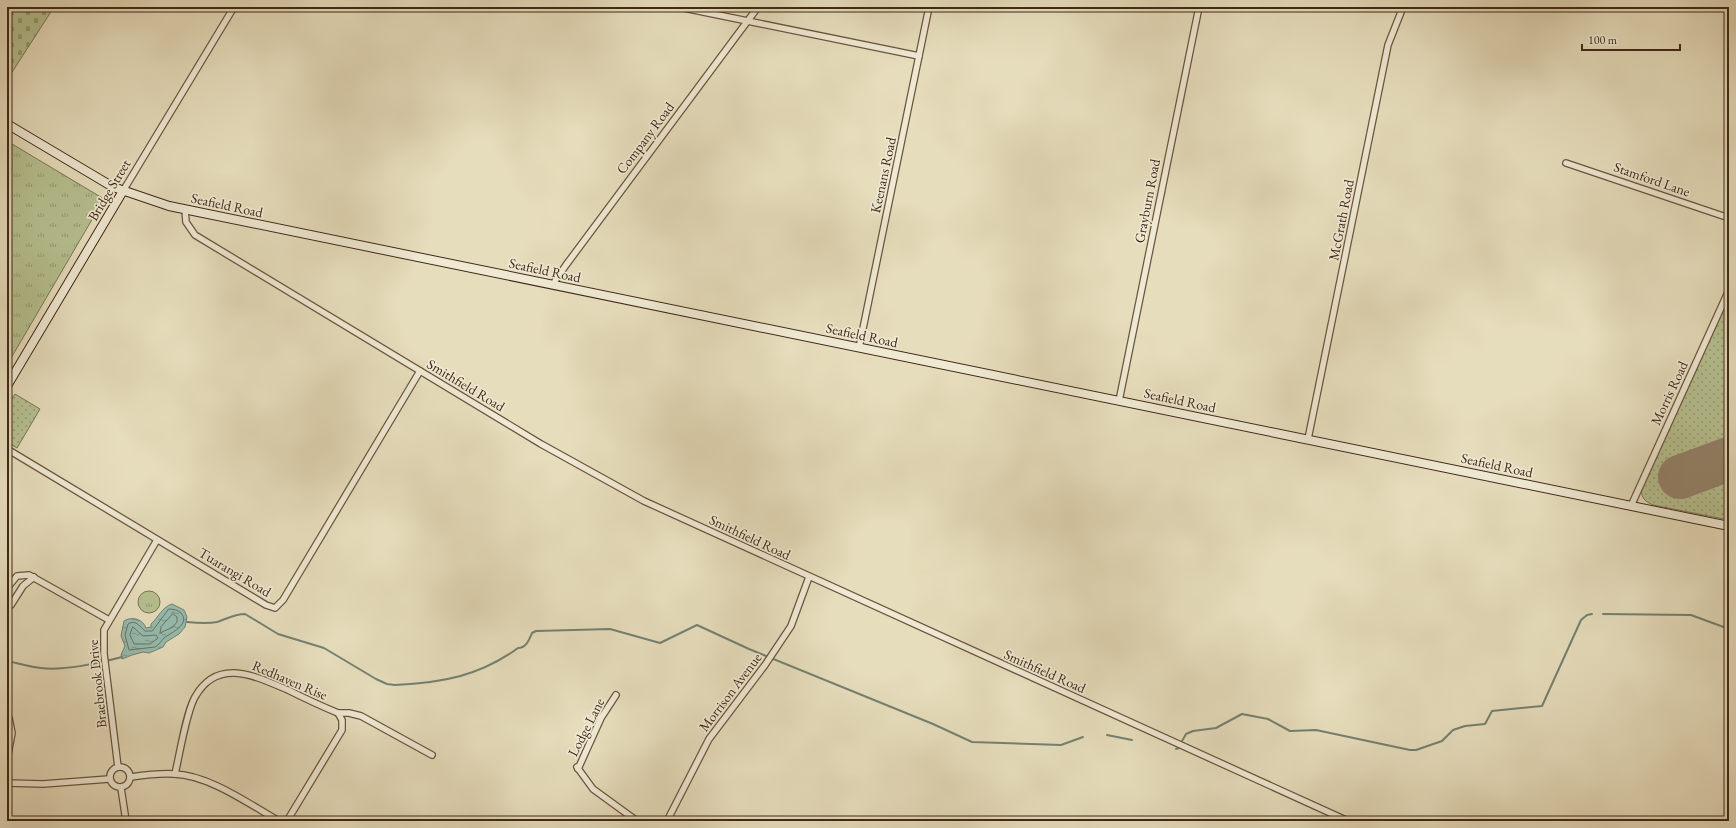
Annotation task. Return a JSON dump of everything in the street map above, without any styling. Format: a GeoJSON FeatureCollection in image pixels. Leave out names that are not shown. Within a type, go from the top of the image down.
{"type":"FeatureCollection","features":[{"type":"Feature","properties":{"kind":"street","name":"Bridge Street"},"geometry":{"type":"LineString","coordinates":[[7,386],[234,7]]}},
{"type":"Feature","properties":{"kind":"street"},"geometry":{"type":"LineString","coordinates":[[679,7],[919,56]]}},
{"type":"Feature","properties":{"kind":"street","name":"Company Road"},"geometry":{"type":"LineString","coordinates":[[555,286],[555,281],[566,265],[758,7]]}},
{"type":"Feature","properties":{"kind":"street","name":"Keenans Road"},"geometry":{"type":"LineString","coordinates":[[859,348],[930,7]]}},
{"type":"Feature","properties":{"kind":"street","name":"Grayburn Road"},"geometry":{"type":"LineString","coordinates":[[1119,401],[1199,7]]}},
{"type":"Feature","properties":{"kind":"street","name":"McGrath Road"},"geometry":{"type":"LineString","coordinates":[[1308,439],[1388,45],[1403,7]]}},
{"type":"Feature","properties":{"kind":"street","name":"Seafield Road"},"geometry":{"type":"LineString","coordinates":[[7,124],[104,182],[152,202],[185,210],[1729,526]]}},
{"type":"Feature","properties":{"kind":"street","name":"Stamford Lane"},"geometry":{"type":"LineString","coordinates":[[1566,163],[1729,218]]}},
{"type":"Feature","properties":{"kind":"street","name":"Smithfield Road"},"geometry":{"type":"LineString","coordinates":[[185,210],[186,222],[195,235],[420,371],[617,487],[809,577],[1348,821]]}},
{"type":"Feature","properties":{"kind":"street","name":"Morris Road"},"geometry":{"type":"LineString","coordinates":[[1631,506],[1729,290]]}},
{"type":"Feature","properties":{"kind":"street","name":"Tuarangi Road"},"geometry":{"type":"LineString","coordinates":[[7,449],[266,605],[272,608],[278,607],[420,371]]}},
{"type":"Feature","properties":{"kind":"street","name":"Braebrook Drive"},"geometry":{"type":"LineString","coordinates":[[118,767],[104,654],[104,630],[157,540]]}},
{"type":"Feature","properties":{"kind":"street"},"geometry":{"type":"LineString","coordinates":[[7,588],[17,576],[29,575],[109,620]]}},
{"type":"Feature","properties":{"kind":"street"},"geometry":{"type":"LineString","coordinates":[[7,606],[11,605],[23,586],[34,577]]}},
{"type":"Feature","properties":{"kind":"street","name":"Morrison Avenue"},"geometry":{"type":"LineString","coordinates":[[667,821],[709,739],[768,661],[791,626],[809,577]]}},
{"type":"Feature","properties":{"kind":"street","name":"Redhaven Rise"},"geometry":{"type":"LineString","coordinates":[[174,774],[195,697],[204,686],[218,676],[234,673],[250,674],[338,713],[342,720],[342,730],[287,821]]}},
{"type":"Feature","properties":{"kind":"street","name":"Lodge Lane"},"geometry":{"type":"LineString","coordinates":[[616,695],[601,718],[577,768],[593,789],[637,821]]}},
{"type":"Feature","properties":{"kind":"street"},"geometry":{"type":"LineString","coordinates":[[338,713],[349,713],[362,716],[432,755]]}},
{"type":"Feature","properties":{"kind":"street"},"geometry":{"type":"LineString","coordinates":[[7,759],[12,733],[9,718]]}},
{"type":"Feature","properties":{"kind":"street"},"geometry":{"type":"LineString","coordinates":[[121,788],[113,785],[110,779],[113,770],[118,767],[126,769],[131,777]]}},
{"type":"Feature","properties":{"kind":"street"},"geometry":{"type":"LineString","coordinates":[[131,777],[174,774],[219,786],[280,821]]}},
{"type":"Feature","properties":{"kind":"street"},"geometry":{"type":"LineString","coordinates":[[121,788],[131,777]]}},
{"type":"Feature","properties":{"kind":"street"},"geometry":{"type":"LineString","coordinates":[[7,783],[43,784],[110,779]]}},
{"type":"Feature","properties":{"kind":"street"},"geometry":{"type":"LineString","coordinates":[[121,788],[126,821]]}},
{"type":"Feature","properties":{"kind":"green space"},"geometry":{"type":"Polygon","coordinates":[[[7,7],[54,7],[7,80],[7,7]]]}},
{"type":"Feature","properties":{"kind":"green space"},"geometry":{"type":"Polygon","coordinates":[[[7,141],[104,199],[7,365],[7,141]]]}},
{"type":"Feature","properties":{"kind":"green space"},"geometry":{"type":"Polygon","coordinates":[[[1729,297],[1729,520],[1653,505],[1643,498],[1642,486],[1729,297]]]}},
{"type":"Feature","properties":{"kind":"green space"},"geometry":{"type":"Polygon","coordinates":[[[15,394],[40,409],[17,448],[7,442],[7,406],[15,394]]]}},
{"type":"Feature","properties":{"kind":"green space"},"geometry":{"type":"Polygon","coordinates":[[[149,591],[157,594],[160,602],[157,610],[149,613],[141,610],[138,602],[141,594],[149,591]]]}},
{"type":"Feature","properties":{"kind":"water"},"geometry":{"type":"Polygon","coordinates":[[[172,604],[184,610],[187,617],[185,627],[179,634],[166,642],[163,647],[149,653],[143,652],[122,659],[121,655],[125,646],[121,636],[124,621],[127,619],[137,619],[145,625],[146,628],[151,627],[151,624],[163,610],[172,604]]]}},
{"type":"Feature","properties":{"kind":"waterway"},"geometry":{"type":"LineString","coordinates":[[187,622],[213,623],[245,614],[278,634],[324,648],[376,679],[387,684],[395,685],[444,680],[475,671],[504,658],[518,648],[523,647],[527,643],[532,633],[536,631],[610,629],[660,643],[697,625],[749,649],[933,724],[972,742],[1061,745],[1083,737]]}},
{"type":"Feature","properties":{"kind":"waterway"},"geometry":{"type":"LineString","coordinates":[[1182,741],[1186,734],[1193,731],[1216,728],[1242,714],[1268,719],[1290,731],[1316,730],[1416,750],[1442,741],[1453,730],[1465,726],[1485,724],[1492,711],[1542,706],[1581,620],[1587,615],[1592,614]]}},
{"type":"Feature","properties":{"kind":"waterway"},"geometry":{"type":"LineString","coordinates":[[1603,614],[1691,615],[1729,629]]}},
{"type":"Feature","properties":{"kind":"waterway"},"geometry":{"type":"LineString","coordinates":[[7,661],[50,669],[93,664],[122,657]]}},
{"type":"Feature","properties":{"kind":"waterway"},"geometry":{"type":"LineString","coordinates":[[1107,735],[1132,740]]}},
{"type":"Feature","properties":{"kind":"runway"},"geometry":{"type":"LineString","coordinates":[[1680,477],[1729,459]]}}]}
